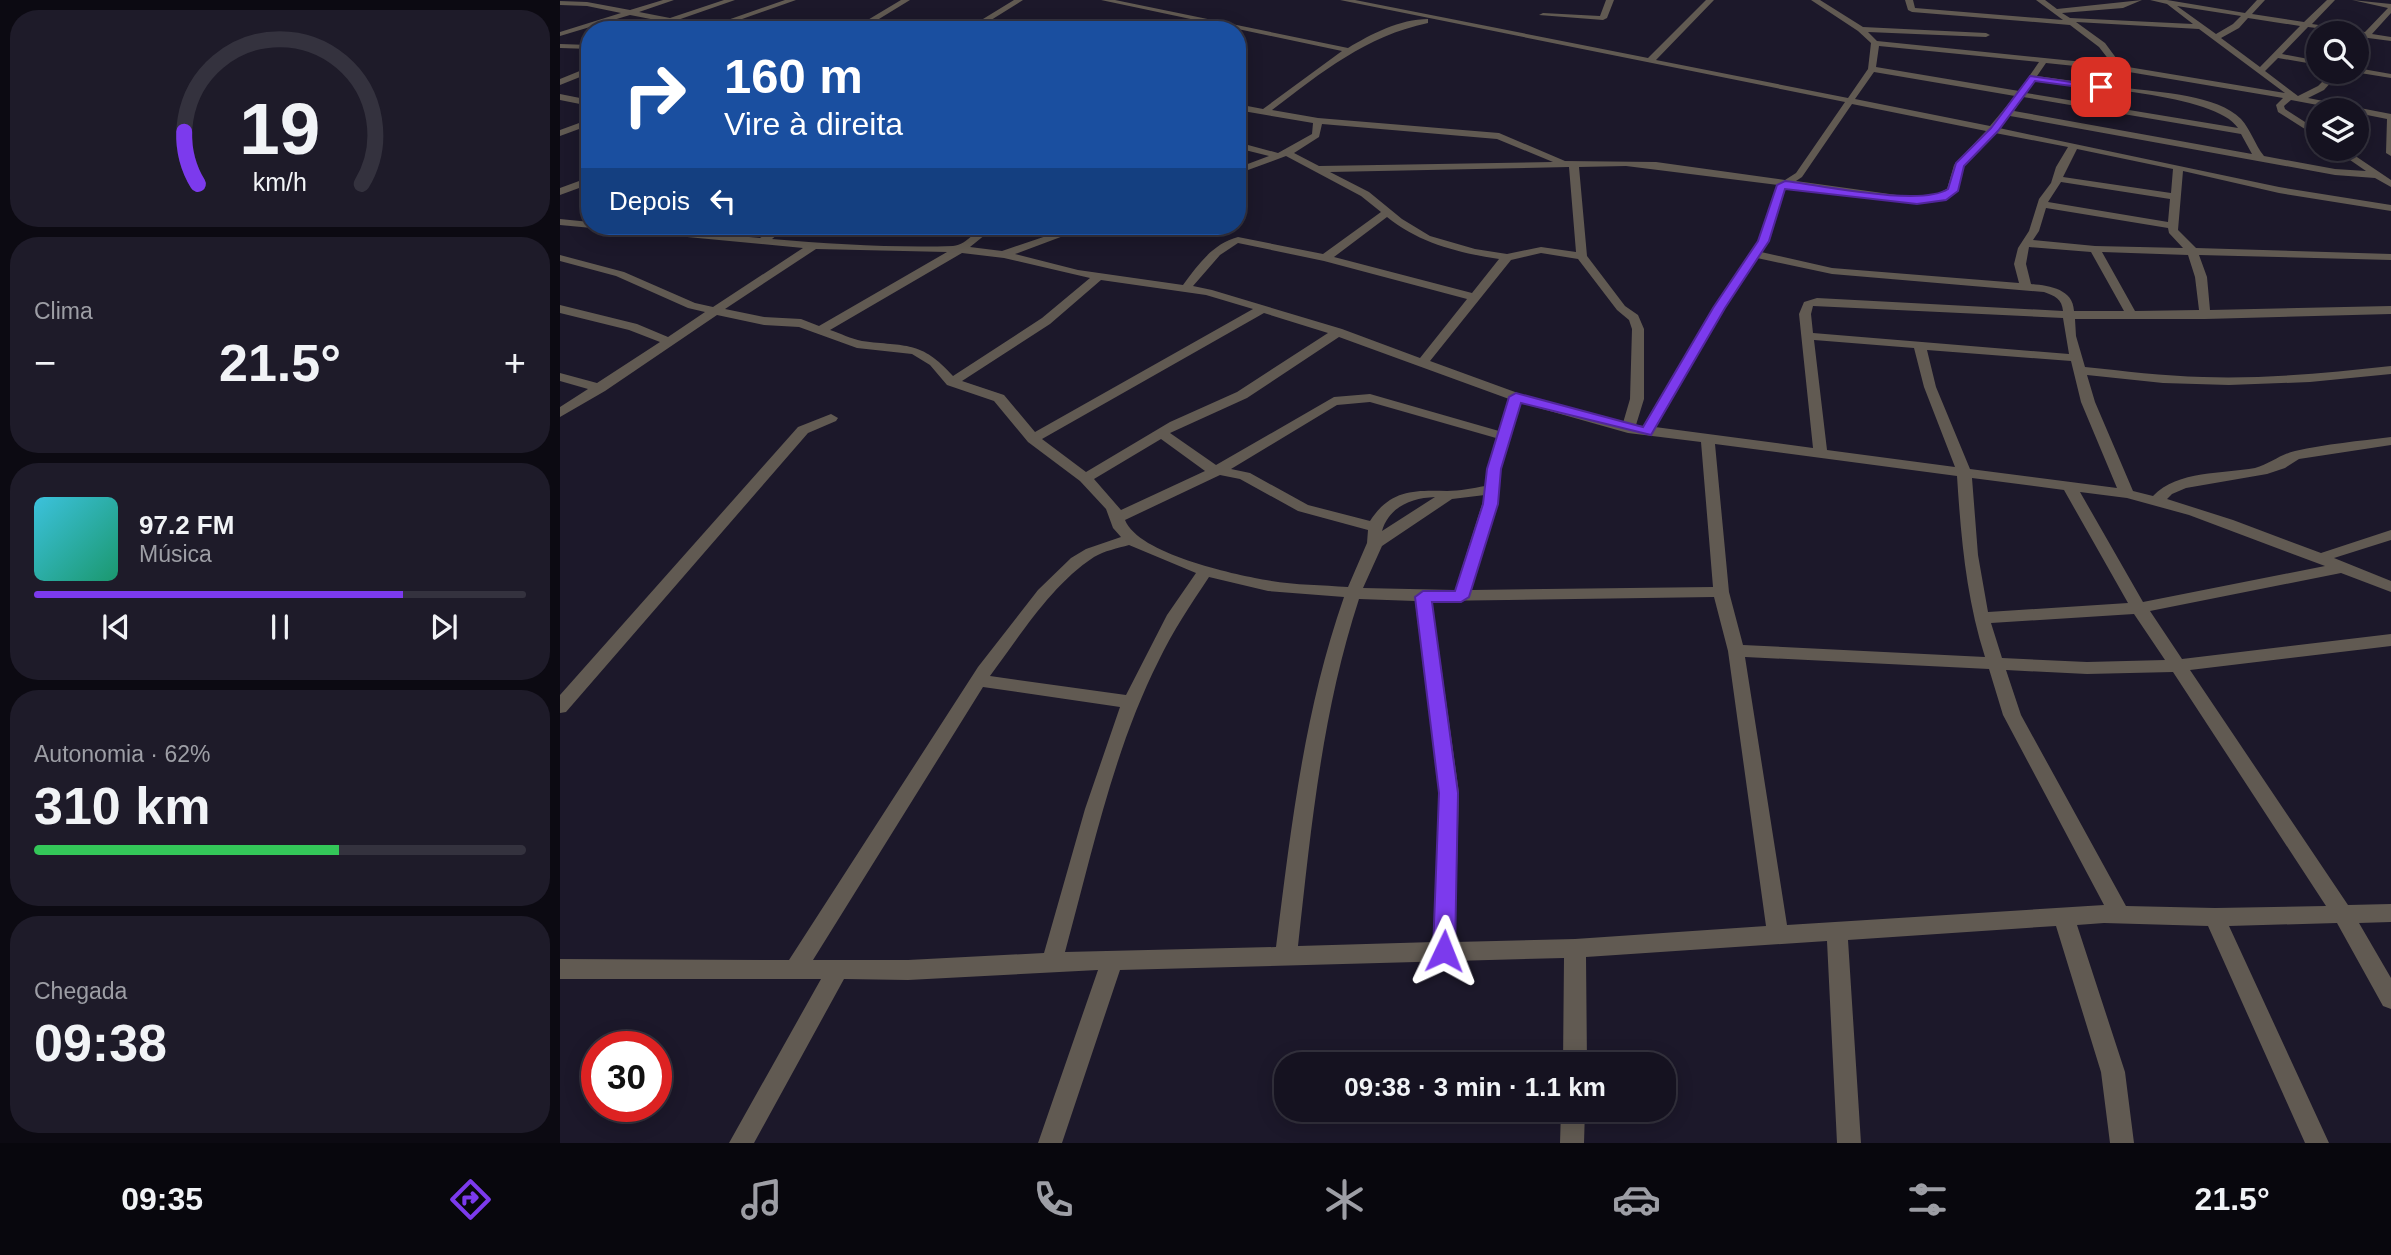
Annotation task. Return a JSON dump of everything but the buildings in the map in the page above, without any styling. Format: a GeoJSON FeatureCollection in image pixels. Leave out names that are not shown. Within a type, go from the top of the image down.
{"type":"FeatureCollection","features":[{"type":"Feature","properties":{"kind":"street"},"geometry":{"type":"LineString","coordinates":[[560,11],[598,0]]}},
{"type":"Feature","properties":{"kind":"street"},"geometry":{"type":"LineString","coordinates":[[656,21],[665,16],[669,0]]}},
{"type":"Feature","properties":{"kind":"street"},"geometry":{"type":"LineString","coordinates":[[604,21],[669,0]]}},
{"type":"Feature","properties":{"kind":"street"},"geometry":{"type":"LineString","coordinates":[[560,3],[584,4],[627,14],[665,16],[731,0]]}},
{"type":"Feature","properties":{"kind":"street"},"geometry":{"type":"LineString","coordinates":[[730,21],[792,0]]}},
{"type":"Feature","properties":{"kind":"street"},"geometry":{"type":"LineString","coordinates":[[870,21],[906,0]]}},
{"type":"Feature","properties":{"kind":"street"},"geometry":{"type":"LineString","coordinates":[[984,21],[1019,0]]}},
{"type":"Feature","properties":{"kind":"street"},"geometry":{"type":"LineString","coordinates":[[1105,0],[1207,21]]}},
{"type":"Feature","properties":{"kind":"street"},"geometry":{"type":"LineString","coordinates":[[1344,0],[2178,167],[2290,192],[2391,208]]}},
{"type":"Feature","properties":{"kind":"street"},"geometry":{"type":"LineString","coordinates":[[1387,8],[1398,0]]}},
{"type":"Feature","properties":{"kind":"street"},"geometry":{"type":"LineString","coordinates":[[1531,37],[1545,11],[1601,18],[1610,0]]}},
{"type":"Feature","properties":{"kind":"street"},"geometry":{"type":"LineString","coordinates":[[1649,62],[1710,0]]}},
{"type":"Feature","properties":{"kind":"street"},"geometry":{"type":"LineString","coordinates":[[1815,0],[1861,29],[1875,43],[1987,52],[2117,68],[2291,96],[2391,117],[2391,152]]}},
{"type":"Feature","properties":{"kind":"street"},"geometry":{"type":"LineString","coordinates":[[1909,0],[1923,31]]}},
{"type":"Feature","properties":{"kind":"street"},"geometry":{"type":"LineString","coordinates":[[2040,0],[2102,45],[2117,63],[2122,90]]}},
{"type":"Feature","properties":{"kind":"street"},"geometry":{"type":"LineString","coordinates":[[2113,0],[2123,6]]}},
{"type":"Feature","properties":{"kind":"street"},"geometry":{"type":"LineString","coordinates":[[2057,11],[2123,6],[2138,0]]}},
{"type":"Feature","properties":{"kind":"street"},"geometry":{"type":"LineString","coordinates":[[2154,0],[2192,2],[2304,25]]}},
{"type":"Feature","properties":{"kind":"street"},"geometry":{"type":"LineString","coordinates":[[2165,0],[2259,72],[2287,89],[2291,96]]}},
{"type":"Feature","properties":{"kind":"street"},"geometry":{"type":"LineString","coordinates":[[2215,38],[2236,26],[2261,0]]}},
{"type":"Feature","properties":{"kind":"street"},"geometry":{"type":"LineString","coordinates":[[2259,72],[2331,0]]}},
{"type":"Feature","properties":{"kind":"street"},"geometry":{"type":"LineString","coordinates":[[2356,0],[2391,7]]}},
{"type":"Feature","properties":{"kind":"street"},"geometry":{"type":"LineString","coordinates":[[2369,26],[2391,7]]}},
{"type":"Feature","properties":{"kind":"street"},"geometry":{"type":"LineString","coordinates":[[1912,10],[2073,22],[2201,27]]}},
{"type":"Feature","properties":{"kind":"street"},"geometry":{"type":"LineString","coordinates":[[1984,16],[1987,52]]}},
{"type":"Feature","properties":{"kind":"street"},"geometry":{"type":"LineString","coordinates":[[1267,110],[1352,51],[1393,27],[1438,19]]}},
{"type":"Feature","properties":{"kind":"street"},"geometry":{"type":"LineString","coordinates":[[560,34],[581,28]]}},
{"type":"Feature","properties":{"kind":"street"},"geometry":{"type":"LineString","coordinates":[[1246,29],[1352,51]]}},
{"type":"Feature","properties":{"kind":"street"},"geometry":{"type":"LineString","coordinates":[[1861,29],[1986,35]]}},
{"type":"Feature","properties":{"kind":"street"},"geometry":{"type":"LineString","coordinates":[[2369,36],[2391,40]]}},
{"type":"Feature","properties":{"kind":"street"},"geometry":{"type":"LineString","coordinates":[[1646,432],[1763,241],[1781,187],[1799,176],[1872,69],[1875,43]]}},
{"type":"Feature","properties":{"kind":"street"},"geometry":{"type":"LineString","coordinates":[[560,46],[581,47]]}},
{"type":"Feature","properties":{"kind":"street"},"geometry":{"type":"LineString","coordinates":[[2276,55],[2306,61]]}},
{"type":"Feature","properties":{"kind":"street"},"geometry":{"type":"LineString","coordinates":[[1316,169],[1656,164],[1917,201],[1942,197],[1952,191],[1959,165],[2008,113],[2018,94],[2033,78],[2044,60]]}},
{"type":"Feature","properties":{"kind":"street"},"geometry":{"type":"LineString","coordinates":[[1872,69],[2244,132]]}},
{"type":"Feature","properties":{"kind":"street"},"geometry":{"type":"LineString","coordinates":[[2369,72],[2391,76]]}},
{"type":"Feature","properties":{"kind":"street"},"geometry":{"type":"LineString","coordinates":[[560,82],[581,74]]}},
{"type":"Feature","properties":{"kind":"street"},"geometry":{"type":"LineString","coordinates":[[2033,78],[2122,90],[2214,107],[2238,121],[2261,159]]}},
{"type":"Feature","properties":{"kind":"street"},"geometry":{"type":"LineString","coordinates":[[2301,99],[2325,84]]}},
{"type":"Feature","properties":{"kind":"street"},"geometry":{"type":"LineString","coordinates":[[2291,96],[2280,105],[2281,110],[2306,126]]}},
{"type":"Feature","properties":{"kind":"street"},"geometry":{"type":"LineString","coordinates":[[560,97],[581,101]]}},
{"type":"Feature","properties":{"kind":"street"},"geometry":{"type":"LineString","coordinates":[[1246,108],[1318,121],[1499,136],[1569,164]]}},
{"type":"Feature","properties":{"kind":"street"},"geometry":{"type":"LineString","coordinates":[[2008,113],[2343,173],[2378,175]]}},
{"type":"Feature","properties":{"kind":"street"},"geometry":{"type":"LineString","coordinates":[[1246,168],[1283,155],[1316,135],[1318,121]]}},
{"type":"Feature","properties":{"kind":"street"},"geometry":{"type":"LineString","coordinates":[[564,131],[581,125]]}},
{"type":"Feature","properties":{"kind":"street"},"geometry":{"type":"LineString","coordinates":[[1520,144],[1520,165]]}},
{"type":"Feature","properties":{"kind":"street"},"geometry":{"type":"LineString","coordinates":[[2026,287],[2020,264],[2026,243],[2034,230],[2042,204],[2074,146]]}},
{"type":"Feature","properties":{"kind":"street"},"geometry":{"type":"LineString","coordinates":[[1246,147],[1283,155],[1316,169],[1364,194],[1426,238],[1474,252],[1507,257],[1541,250],[1582,256]]}},
{"type":"Feature","properties":{"kind":"street"},"geometry":{"type":"LineString","coordinates":[[2357,161],[2391,184]]}},
{"type":"Feature","properties":{"kind":"street"},"geometry":{"type":"LineString","coordinates":[[1569,164],[1582,256],[1621,308],[1634,318],[1638,329],[1637,399],[1628,429]]}},
{"type":"Feature","properties":{"kind":"street"},"geometry":{"type":"LineString","coordinates":[[2178,167],[2174,226],[2178,239],[2192,251],[2202,277],[2205,315]]}},
{"type":"Feature","properties":{"kind":"street"},"geometry":{"type":"LineString","coordinates":[[2057,179],[2177,197]]}},
{"type":"Feature","properties":{"kind":"street"},"geometry":{"type":"LineString","coordinates":[[560,192],[581,184]]}},
{"type":"Feature","properties":{"kind":"street"},"geometry":{"type":"LineString","coordinates":[[2042,204],[2174,226]]}},
{"type":"Feature","properties":{"kind":"street"},"geometry":{"type":"LineString","coordinates":[[1325,258],[1387,212]]}},
{"type":"Feature","properties":{"kind":"street"},"geometry":{"type":"LineString","coordinates":[[563,225],[581,225]]}},
{"type":"Feature","properties":{"kind":"street"},"geometry":{"type":"LineString","coordinates":[[704,235],[814,246],[960,249],[1004,255],[1099,276],[1186,288],[1338,332],[1516,397],[1628,429],[1820,452],[2157,500],[2391,587]]}},
{"type":"Feature","properties":{"kind":"street"},"geometry":{"type":"LineString","coordinates":[[764,240],[771,235]]}},
{"type":"Feature","properties":{"kind":"street"},"geometry":{"type":"LineString","coordinates":[[822,329],[960,249],[979,235]]}},
{"type":"Feature","properties":{"kind":"street"},"geometry":{"type":"LineString","coordinates":[[1004,255],[1060,235]]}},
{"type":"Feature","properties":{"kind":"street"},"geometry":{"type":"LineString","coordinates":[[1186,288],[1231,241],[1267,244],[1474,297]]}},
{"type":"Feature","properties":{"kind":"street"},"geometry":{"type":"LineString","coordinates":[[2026,243],[2095,249],[2391,257]]}},
{"type":"Feature","properties":{"kind":"street"},"geometry":{"type":"LineString","coordinates":[[560,414],[719,312],[814,246]]}},
{"type":"Feature","properties":{"kind":"street"},"geometry":{"type":"LineString","coordinates":[[2095,249],[2130,312]]}},
{"type":"Feature","properties":{"kind":"street"},"geometry":{"type":"LineString","coordinates":[[1754,254],[1832,271],[2026,287],[2060,295],[2068,303],[2071,315],[2070,336],[2088,402],[2127,494]]}},
{"type":"Feature","properties":{"kind":"street"},"geometry":{"type":"LineString","coordinates":[[1423,362],[1507,257]]}},
{"type":"Feature","properties":{"kind":"street"},"geometry":{"type":"LineString","coordinates":[[560,258],[620,274],[692,306],[822,329],[857,344],[909,348],[934,362],[952,382],[999,398],[1033,439],[1085,478],[1113,508],[1131,539],[1146,548],[1205,571],[1268,586],[1423,597],[1721,592]]}},
{"type":"Feature","properties":{"kind":"street"},"geometry":{"type":"LineString","coordinates":[[952,382],[1046,321],[1099,276]]}},
{"type":"Feature","properties":{"kind":"street"},"geometry":{"type":"LineString","coordinates":[[1820,452],[1805,313],[1808,304],[1817,302],[2071,315],[2391,310]]}},
{"type":"Feature","properties":{"kind":"street"},"geometry":{"type":"LineString","coordinates":[[560,309],[633,327],[671,342]]}},
{"type":"Feature","properties":{"kind":"street"},"geometry":{"type":"LineString","coordinates":[[1033,439],[1262,309]]}},
{"type":"Feature","properties":{"kind":"street"},"geometry":{"type":"LineString","coordinates":[[1085,478],[1161,433],[1242,395],[1338,332]]}},
{"type":"Feature","properties":{"kind":"street"},"geometry":{"type":"LineString","coordinates":[[1807,336],[2077,364],[2172,380],[2320,379],[2391,370]]}},
{"type":"Feature","properties":{"kind":"street"},"geometry":{"type":"LineString","coordinates":[[1920,347],[1930,387],[1964,472],[1970,555],[1981,618],[1993,662],[2012,715],[2120,915]]}},
{"type":"Feature","properties":{"kind":"street"},"geometry":{"type":"LineString","coordinates":[[560,377],[600,388]]}},
{"type":"Feature","properties":{"kind":"street"},"geometry":{"type":"LineString","coordinates":[[1461,597],[1493,489],[1494,469],[1516,397]]}},
{"type":"Feature","properties":{"kind":"street"},"geometry":{"type":"LineString","coordinates":[[1117,518],[1217,471],[1334,401],[1347,398],[1370,398],[1503,436]]}},
{"type":"Feature","properties":{"kind":"street"},"geometry":{"type":"LineString","coordinates":[[560,707],[803,430],[831,418]]}},
{"type":"Feature","properties":{"kind":"street"},"geometry":{"type":"LineString","coordinates":[[1161,433],[1217,471],[1228,470],[1245,476],[1303,508],[1375,535],[1447,496],[1493,489]]}},
{"type":"Feature","properties":{"kind":"street"},"geometry":{"type":"LineString","coordinates":[[1708,439],[1721,592],[1737,651],[1778,934]]}},
{"type":"Feature","properties":{"kind":"street"},"geometry":{"type":"LineString","coordinates":[[2157,500],[2161,493],[2183,483],[2264,472],[2284,466],[2295,455],[2391,441]]}},
{"type":"Feature","properties":{"kind":"street"},"geometry":{"type":"LineString","coordinates":[[2070,486],[2139,608],[2344,916],[2391,999]]}},
{"type":"Feature","properties":{"kind":"street"},"geometry":{"type":"LineString","coordinates":[[1286,955],[1314,735],[1335,639],[1381,515],[1403,497],[1434,493],[1447,496]]}},
{"type":"Feature","properties":{"kind":"street"},"geometry":{"type":"LineString","coordinates":[[2320,560],[2330,554],[2391,535]]}},
{"type":"Feature","properties":{"kind":"street"},"geometry":{"type":"LineString","coordinates":[[796,968],[978,680],[1044,594],[1091,552],[1131,539]]}},
{"type":"Feature","properties":{"kind":"street"},"geometry":{"type":"LineString","coordinates":[[1981,618],[2139,608],[2340,568]]}},
{"type":"Feature","properties":{"kind":"street"},"geometry":{"type":"LineString","coordinates":[[1052,962],[1106,770],[1129,702],[1179,605],[1205,571]]}},
{"type":"Feature","properties":{"kind":"street"},"geometry":{"type":"LineString","coordinates":[[1423,597],[1449,793],[1444,951]]}},
{"type":"Feature","properties":{"kind":"street"},"geometry":{"type":"LineString","coordinates":[[1737,651],[2087,668],[2176,666],[2391,640]]}},
{"type":"Feature","properties":{"kind":"street"},"geometry":{"type":"LineString","coordinates":[[978,680],[1129,702]]}},
{"type":"Feature","properties":{"kind":"street"},"geometry":{"type":"LineString","coordinates":[[560,969],[908,970],[1052,962],[1575,948],[2064,916],[2344,916],[2391,913]]}},
{"type":"Feature","properties":{"kind":"street"},"geometry":{"type":"LineString","coordinates":[[2064,916],[2113,1072],[2122,1143]]}},
{"type":"Feature","properties":{"kind":"street"},"geometry":{"type":"LineString","coordinates":[[2215,917],[2317,1143]]}},
{"type":"Feature","properties":{"kind":"street"},"geometry":{"type":"LineString","coordinates":[[1837,930],[1849,1143]]}},
{"type":"Feature","properties":{"kind":"street"},"geometry":{"type":"LineString","coordinates":[[1575,948],[1575,1052]]}},
{"type":"Feature","properties":{"kind":"street"},"geometry":{"type":"LineString","coordinates":[[1050,1143],[1112,961]]}},
{"type":"Feature","properties":{"kind":"street"},"geometry":{"type":"LineString","coordinates":[[741,1143],[838,968]]}},
{"type":"Feature","properties":{"kind":"street"},"geometry":{"type":"LineString","coordinates":[[1572,1143],[1573,1122]]}},
{"type":"Feature","properties":{"kind":"route"},"geometry":{"type":"LineString","coordinates":[[1444,951],[1449,793],[1423,597],[1461,597],[1491,504],[1494,469],[1516,397],[1614,426],[1646,432],[1719,308],[1763,241],[1781,187],[1785,184],[1917,201],[1942,197],[1952,191],[1959,165],[1973,148],[1994,130],[2008,113],[2018,94],[2033,78],[2101,87]]}}]}
